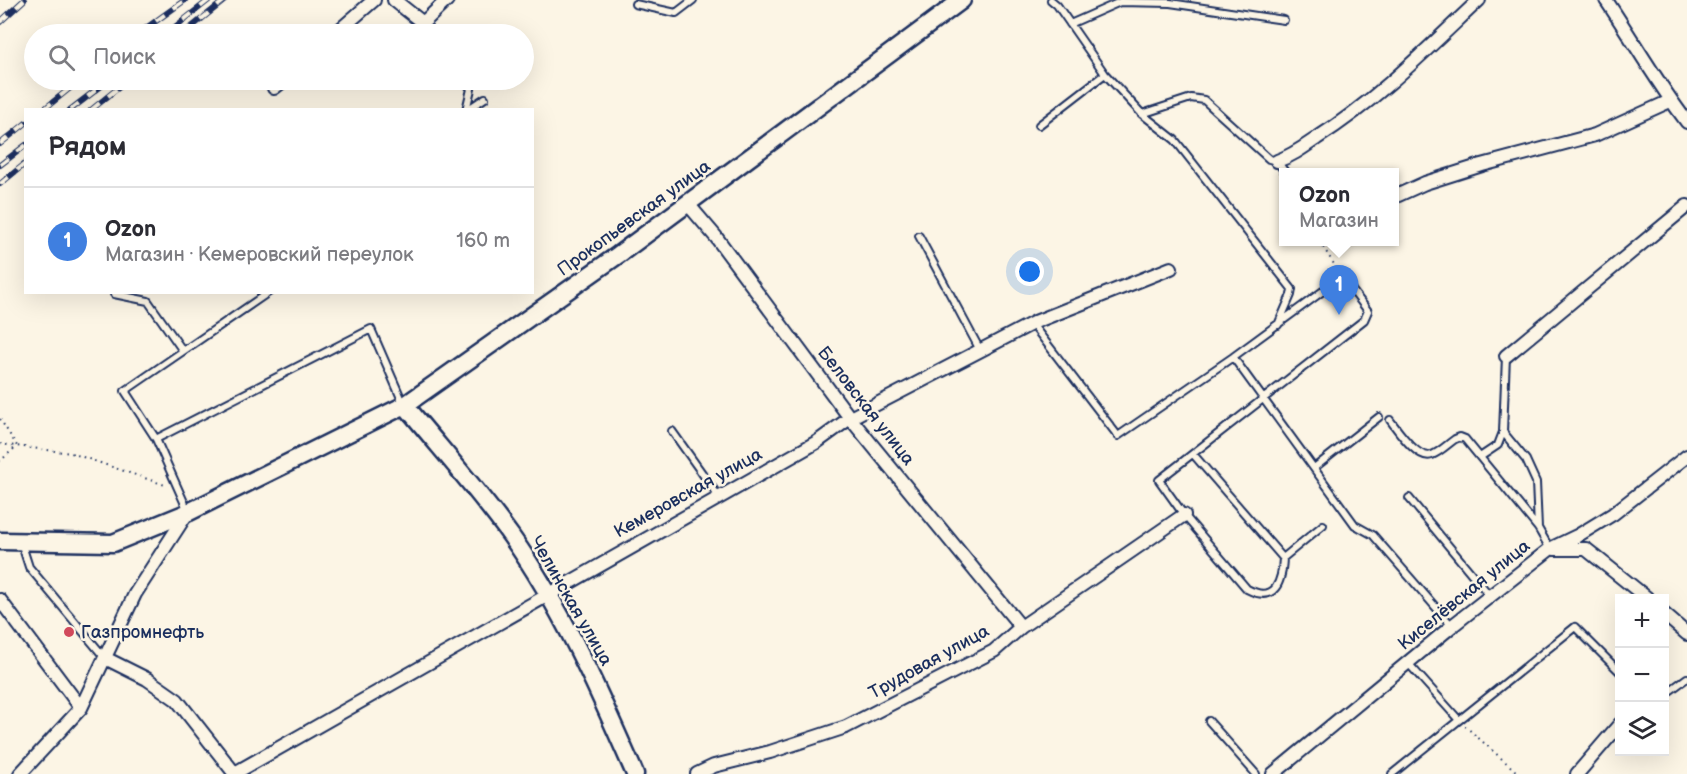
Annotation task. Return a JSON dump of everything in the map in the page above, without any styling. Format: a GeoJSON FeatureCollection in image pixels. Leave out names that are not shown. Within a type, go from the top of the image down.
{"type":"FeatureCollection","features":[{"type":"Feature","properties":{"kind":"main road","name":"Прокопьевская улица"},"geometry":{"type":"LineString","coordinates":[[0,541],[113,543],[189,512],[405,405],[618,255],[962,0]]}},
{"type":"Feature","properties":{"kind":"main road","name":"Челинская улица"},"geometry":{"type":"LineString","coordinates":[[405,405],[510,535],[548,593],[591,675],[635,774]]}},
{"type":"Feature","properties":{"kind":"street"},"geometry":{"type":"LineString","coordinates":[[346,24],[374,0]]}},
{"type":"Feature","properties":{"kind":"street"},"geometry":{"type":"LineString","coordinates":[[394,0],[423,23],[447,0]]}},
{"type":"Feature","properties":{"kind":"street"},"geometry":{"type":"LineString","coordinates":[[1277,161],[1287,158],[1335,127],[1397,78],[1479,0]]}},
{"type":"Feature","properties":{"kind":"street"},"geometry":{"type":"LineString","coordinates":[[1606,0],[1670,101],[1687,122]]}},
{"type":"Feature","properties":{"kind":"street"},"geometry":{"type":"LineString","coordinates":[[1399,195],[1436,180],[1595,135],[1670,101]]}},
{"type":"Feature","properties":{"kind":"street","name":"Беловская улица"},"geometry":{"type":"LineString","coordinates":[[687,203],[716,237],[850,418],[1021,627]]}},
{"type":"Feature","properties":{"kind":"street"},"geometry":{"type":"LineString","coordinates":[[1506,356],[1687,206]]}},
{"type":"Feature","properties":{"kind":"street","name":"Кемеровская улица"},"geometry":{"type":"LineString","coordinates":[[235,774],[548,593],[817,442],[850,418],[1032,324],[1171,268]]}},
{"type":"Feature","properties":{"kind":"street","name":"Киселёвская улица"},"geometry":{"type":"LineString","coordinates":[[1273,774],[1452,626],[1550,549],[1613,514],[1687,456]]}},
{"type":"Feature","properties":{"kind":"street"},"geometry":{"type":"LineString","coordinates":[[20,774],[81,708],[135,594],[189,512]]}},
{"type":"Feature","properties":{"kind":"street","name":"Трудовая улица"},"geometry":{"type":"LineString","coordinates":[[697,774],[714,766],[770,752],[846,727],[994,651],[1021,627],[1184,515]]}},
{"type":"Feature","properties":{"kind":"street"},"geometry":{"type":"LineString","coordinates":[[1550,549],[1586,549],[1642,594]]}},
{"type":"Feature","properties":{"kind":"street"},"geometry":{"type":"LineString","coordinates":[[0,600],[81,708]]}},
{"type":"Feature","properties":{"kind":"street"},"geometry":{"type":"LineString","coordinates":[[1669,618],[1687,634]]}},
{"type":"Feature","properties":{"kind":"street"},"geometry":{"type":"LineString","coordinates":[[105,658],[147,679],[177,700],[235,774]]}},
{"type":"Feature","properties":{"kind":"street"},"geometry":{"type":"LineString","coordinates":[[1577,774],[1615,730]]}},
{"type":"Feature","properties":{"kind":"lane"},"geometry":{"type":"LineString","coordinates":[[635,4],[676,14],[693,0]]}},
{"type":"Feature","properties":{"kind":"lane"},"geometry":{"type":"LineString","coordinates":[[1051,0],[1105,74],[1142,114],[1175,140],[1292,289],[1278,325]]}},
{"type":"Feature","properties":{"kind":"lane"},"geometry":{"type":"LineString","coordinates":[[1070,24],[1120,2],[1170,3],[1284,20]]}},
{"type":"Feature","properties":{"kind":"lane"},"geometry":{"type":"LineString","coordinates":[[1039,125],[1105,74]]}},
{"type":"Feature","properties":{"kind":"lane"},"geometry":{"type":"LineString","coordinates":[[466,108],[471,90]]}},
{"type":"Feature","properties":{"kind":"lane"},"geometry":{"type":"LineString","coordinates":[[469,108],[485,98]]}},
{"type":"Feature","properties":{"kind":"lane"},"geometry":{"type":"LineString","coordinates":[[1142,114],[1191,98],[1204,100],[1269,159],[1277,161],[1282,168]]}},
{"type":"Feature","properties":{"kind":"lane"},"geometry":{"type":"LineString","coordinates":[[919,236],[981,350]]}},
{"type":"Feature","properties":{"kind":"lane"},"geometry":{"type":"LineString","coordinates":[[1032,324],[1118,436],[1278,325],[1342,276],[1368,311],[1367,316],[1160,480],[1184,515],[1247,589],[1255,593],[1268,594],[1278,586],[1282,576],[1283,558],[1193,454]]}},
{"type":"Feature","properties":{"kind":"lane"},"geometry":{"type":"LineString","coordinates":[[114,294],[148,301],[183,351]]}},
{"type":"Feature","properties":{"kind":"lane"},"geometry":{"type":"LineString","coordinates":[[189,512],[156,439],[125,391],[266,294]]}},
{"type":"Feature","properties":{"kind":"lane"},"geometry":{"type":"LineString","coordinates":[[156,439],[371,329],[405,405]]}},
{"type":"Feature","properties":{"kind":"lane"},"geometry":{"type":"LineString","coordinates":[[1480,457],[1498,445],[1503,432],[1506,356]]}},
{"type":"Feature","properties":{"kind":"lane"},"geometry":{"type":"LineString","coordinates":[[1233,357],[1355,525],[1373,535],[1452,626]]}},
{"type":"Feature","properties":{"kind":"lane"},"geometry":{"type":"LineString","coordinates":[[1314,468],[1379,417]]}},
{"type":"Feature","properties":{"kind":"lane"},"geometry":{"type":"LineString","coordinates":[[1390,420],[1416,451],[1426,457],[1460,437],[1465,438],[1538,528],[1550,549]]}},
{"type":"Feature","properties":{"kind":"lane"},"geometry":{"type":"LineString","coordinates":[[672,431],[719,497]]}},
{"type":"Feature","properties":{"kind":"lane"},"geometry":{"type":"LineString","coordinates":[[1503,432],[1526,460],[1536,482],[1538,528]]}},
{"type":"Feature","properties":{"kind":"lane"},"geometry":{"type":"LineString","coordinates":[[1409,498],[1490,597]]}},
{"type":"Feature","properties":{"kind":"lane"},"geometry":{"type":"LineString","coordinates":[[1283,558],[1323,525]]}},
{"type":"Feature","properties":{"kind":"lane"},"geometry":{"type":"LineString","coordinates":[[21,542],[29,567],[105,658]]}},
{"type":"Feature","properties":{"kind":"lane"},"geometry":{"type":"LineString","coordinates":[[1392,774],[1575,627],[1615,667]]}},
{"type":"Feature","properties":{"kind":"lane"},"geometry":{"type":"LineString","coordinates":[[1407,663],[1458,719]]}},
{"type":"Feature","properties":{"kind":"lane"},"geometry":{"type":"LineString","coordinates":[[1669,692],[1687,678]]}},
{"type":"Feature","properties":{"kind":"lane"},"geometry":{"type":"LineString","coordinates":[[1209,720],[1256,774]]}},
{"type":"Feature","properties":{"kind":"path"},"geometry":{"type":"LineString","coordinates":[[1323,246],[1342,276]]}},
{"type":"Feature","properties":{"kind":"path"},"geometry":{"type":"LineString","coordinates":[[0,418],[17,446]]}},
{"type":"Feature","properties":{"kind":"path"},"geometry":{"type":"LineString","coordinates":[[0,444],[71,453],[179,489]]}},
{"type":"Feature","properties":{"kind":"path"},"geometry":{"type":"LineString","coordinates":[[0,461],[17,446]]}},
{"type":"Feature","properties":{"kind":"path"},"geometry":{"type":"LineString","coordinates":[[1458,719],[1519,774]]}},
{"type":"Feature","properties":{"kind":"railway"},"geometry":{"type":"LineString","coordinates":[[0,22],[24,0]]}},
{"type":"Feature","properties":{"kind":"railway"},"geometry":{"type":"LineString","coordinates":[[152,24],[185,0]]}},
{"type":"Feature","properties":{"kind":"railway"},"geometry":{"type":"LineString","coordinates":[[179,24],[209,0]]}},
{"type":"Feature","properties":{"kind":"railway"},"geometry":{"type":"LineString","coordinates":[[195,24],[225,0]]}},
{"type":"Feature","properties":{"kind":"railway"},"geometry":{"type":"LineString","coordinates":[[45,108],[68,90]]}},
{"type":"Feature","properties":{"kind":"railway"},"geometry":{"type":"LineString","coordinates":[[73,108],[96,90]]}},
{"type":"Feature","properties":{"kind":"railway"},"geometry":{"type":"LineString","coordinates":[[93,108],[116,90]]}},
{"type":"Feature","properties":{"kind":"railway"},"geometry":{"type":"LineString","coordinates":[[0,144],[24,125]]}},
{"type":"Feature","properties":{"kind":"railway"},"geometry":{"type":"LineString","coordinates":[[0,165],[24,147]]}},
{"type":"Feature","properties":{"kind":"railway"},"geometry":{"type":"LineString","coordinates":[[0,184],[24,165]]}},
{"type":"Feature","properties":{"kind":"place","name":"Ozon"},"geometry":{"type":"Point","coordinates":[1339,315]}},
{"type":"Feature","properties":{"kind":"place","name":"Газпромнефть"},"geometry":{"type":"Point","coordinates":[69,632]}}]}
